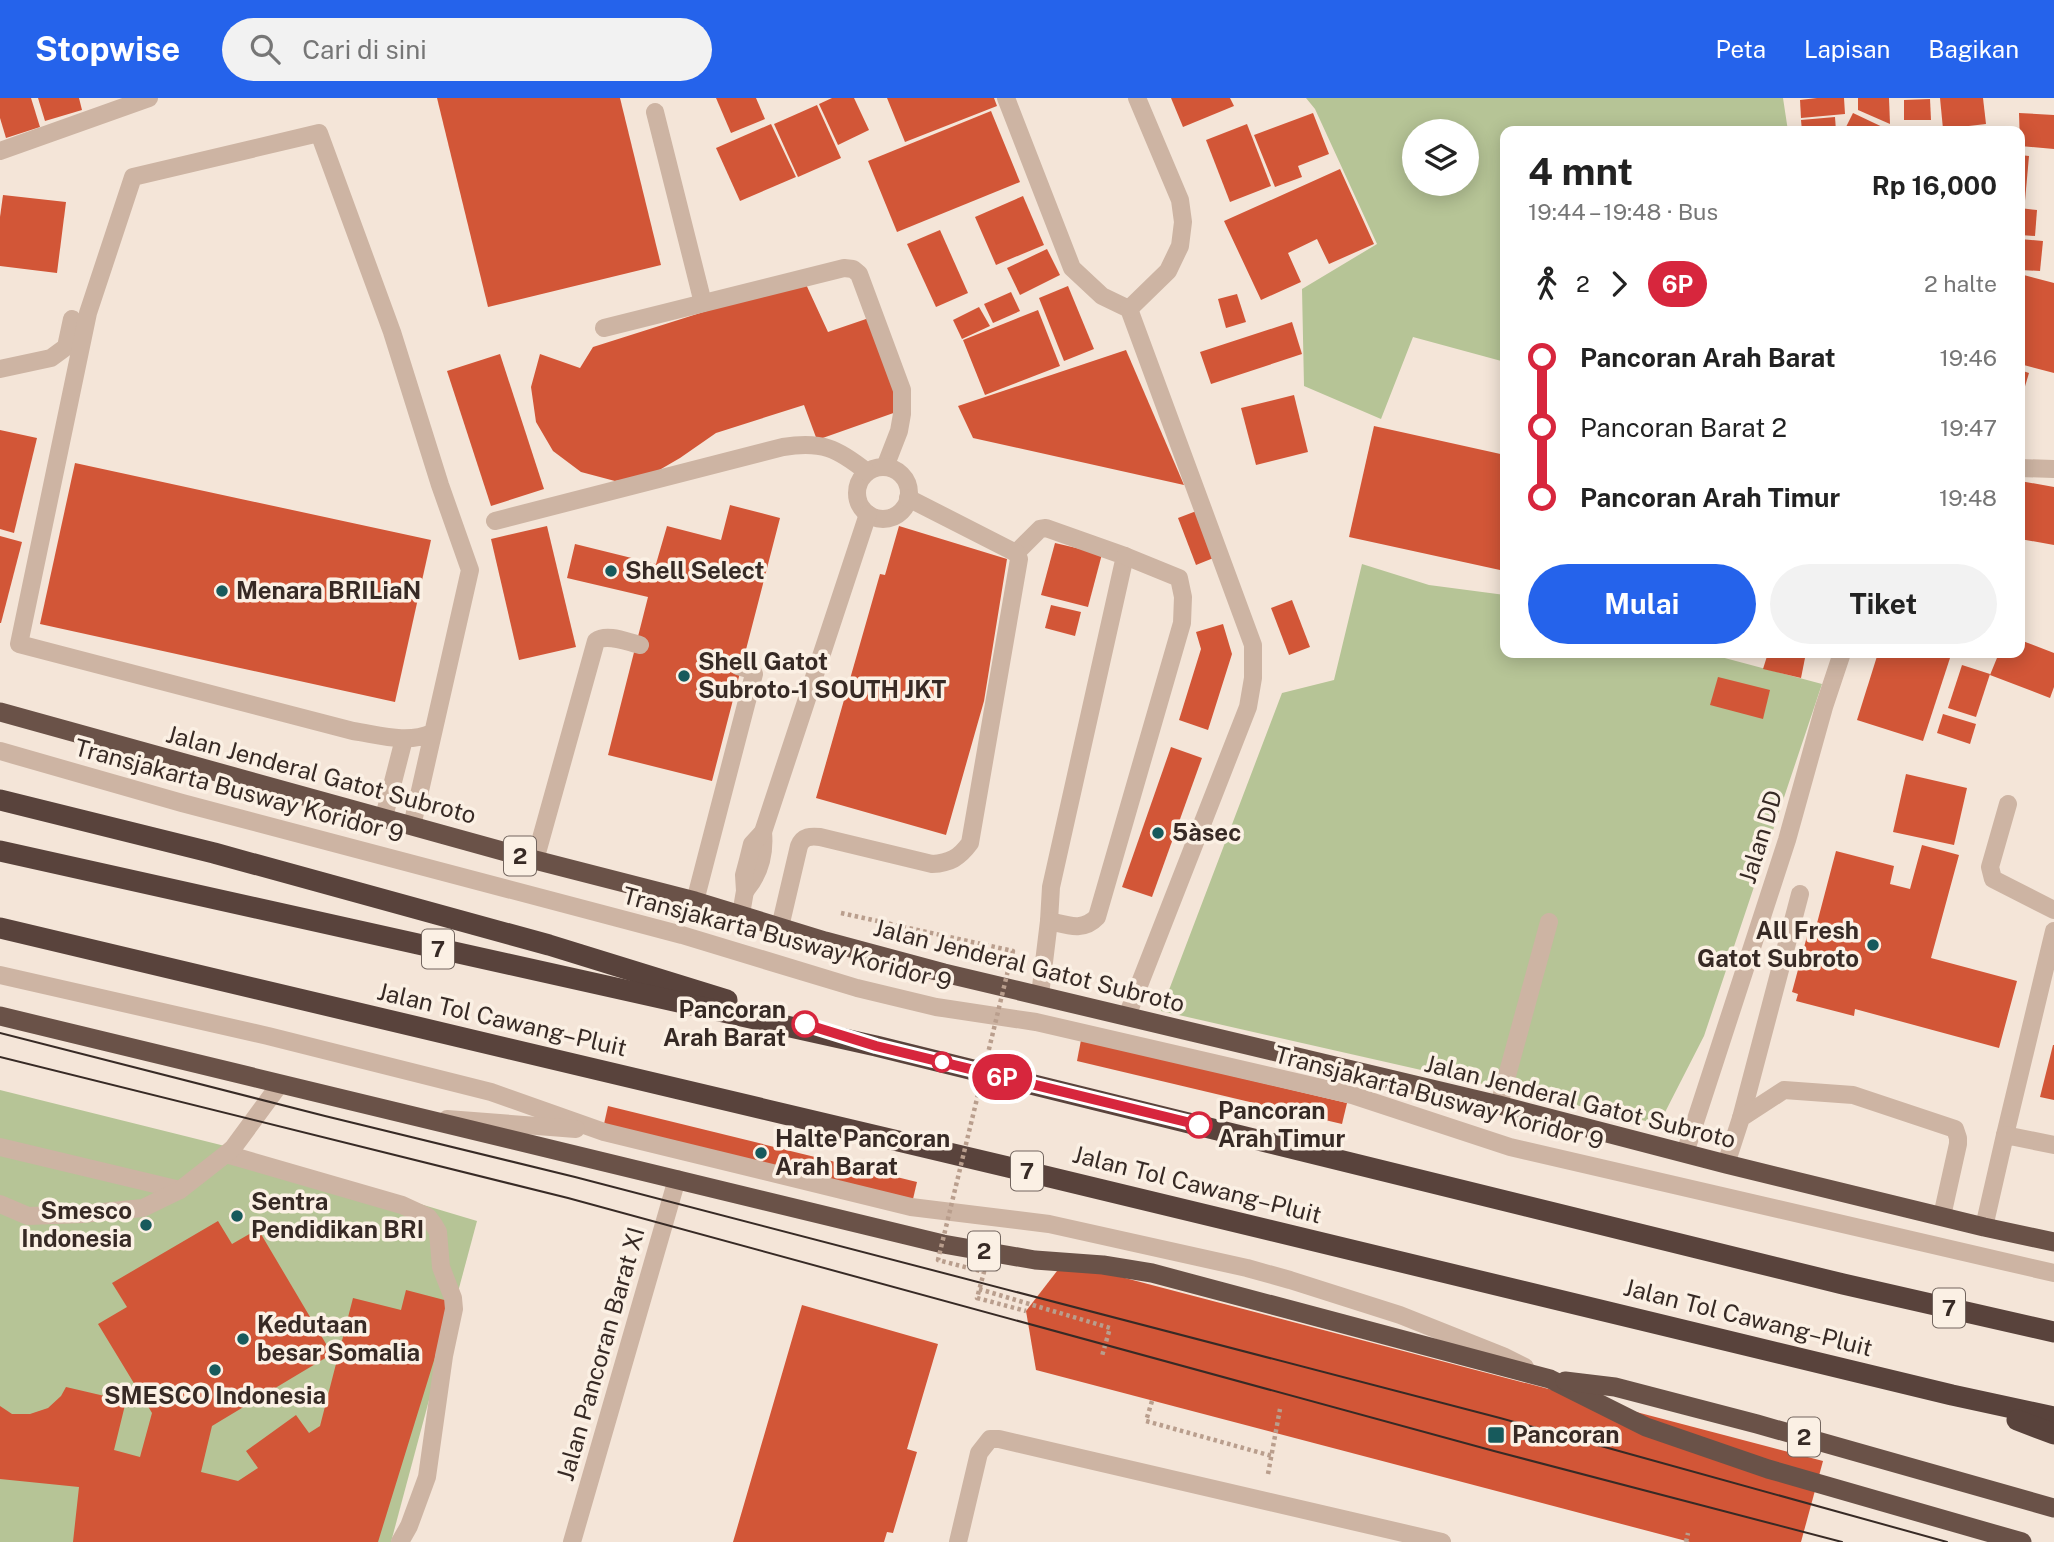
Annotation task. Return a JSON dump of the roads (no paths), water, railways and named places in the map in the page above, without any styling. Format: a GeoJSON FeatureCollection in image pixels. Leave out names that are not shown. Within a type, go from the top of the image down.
{"type":"FeatureCollection","features":[{"type":"Feature","properties":{"kind":"highway","name":"Jalan Jenderal Gatot Subroto"},"geometry":{"type":"LineString","coordinates":[[0,712],[535,860],[695,901],[825,941],[944,973],[1499,1105],[1726,1164],[2054,1242]]}},
{"type":"Feature","properties":{"kind":"highway"},"geometry":{"type":"LineString","coordinates":[[0,800],[214,853],[536,942],[876,1046]]}},
{"type":"Feature","properties":{"kind":"highway","name":"7"},"geometry":{"type":"LineString","coordinates":[[0,851],[876,1046],[1843,1284],[2054,1332]]}},
{"type":"Feature","properties":{"kind":"highway","name":"Jalan Tol Cawang–Pluit"},"geometry":{"type":"LineString","coordinates":[[0,928],[1009,1167],[1952,1395],[2054,1417]]}},
{"type":"Feature","properties":{"kind":"highway","name":"2"},"geometry":{"type":"LineString","coordinates":[[0,1016],[943,1244],[1035,1260],[1103,1265],[1152,1273],[1550,1379],[1615,1387],[2054,1508]]}},
{"type":"Feature","properties":{"kind":"highway","name":"2"},"geometry":{"type":"LineString","coordinates":[[1550,1379],[1658,1431],[1768,1469],[2022,1542]]}},
{"type":"Feature","properties":{"kind":"highway"},"geometry":{"type":"LineString","coordinates":[[1952,1395],[2054,1434]]}},
{"type":"Feature","properties":{"kind":"street"},"geometry":{"type":"LineString","coordinates":[[0,151],[149,98]]}},
{"type":"Feature","properties":{"kind":"street"},"geometry":{"type":"LineString","coordinates":[[1006,98],[1072,268],[1101,296],[1129,309],[1253,645],[1253,678],[1248,707],[1127,1016]]}},
{"type":"Feature","properties":{"kind":"street"},"geometry":{"type":"LineString","coordinates":[[1129,309],[1168,271],[1180,246],[1183,222],[1180,200],[1137,98]]}},
{"type":"Feature","properties":{"kind":"street"},"geometry":{"type":"LineString","coordinates":[[655,112],[703,303]]}},
{"type":"Feature","properties":{"kind":"street"},"geometry":{"type":"LineString","coordinates":[[412,826],[470,570],[392,332],[319,133],[133,177],[88,313],[19,644],[353,732],[404,739],[419,739],[432,733]]}},
{"type":"Feature","properties":{"kind":"street"},"geometry":{"type":"LineString","coordinates":[[495,521],[783,447],[807,444],[826,447],[876,469],[895,470],[904,477],[908,487],[905,506],[892,517],[876,518],[862,508],[857,494],[858,485],[876,469],[900,431],[902,390],[859,274],[853,269],[844,268],[604,328]]}},
{"type":"Feature","properties":{"kind":"street"},"geometry":{"type":"LineString","coordinates":[[0,369],[51,358],[66,346],[72,319]]}},
{"type":"Feature","properties":{"kind":"street"},"geometry":{"type":"LineString","coordinates":[[2025,468],[2054,469]]}},
{"type":"Feature","properties":{"kind":"street"},"geometry":{"type":"LineString","coordinates":[[780,927],[799,846],[806,837],[820,837],[932,864],[949,863],[962,854],[970,843],[1019,559],[1016,553],[908,498]]}},
{"type":"Feature","properties":{"kind":"street"},"geometry":{"type":"LineString","coordinates":[[741,915],[745,891],[755,879],[760,863],[764,847],[762,832],[868,514]]}},
{"type":"Feature","properties":{"kind":"street"},"geometry":{"type":"LineString","coordinates":[[1016,553],[1040,529],[1046,528],[1179,578],[1183,597],[1182,623],[1097,917],[1090,925],[1082,928],[1049,921]]}},
{"type":"Feature","properties":{"kind":"street"},"geometry":{"type":"LineString","coordinates":[[1041,995],[1051,887],[1125,556]]}},
{"type":"Feature","properties":{"kind":"street"},"geometry":{"type":"LineString","coordinates":[[535,860],[596,642],[605,637],[640,645]]}},
{"type":"Feature","properties":{"kind":"street","name":"Jalan DD"},"geometry":{"type":"LineString","coordinates":[[1685,1153],[1787,841],[1840,658]]}},
{"type":"Feature","properties":{"kind":"street"},"geometry":{"type":"LineString","coordinates":[[695,901],[754,677],[752,670],[738,666]]}},
{"type":"Feature","properties":{"kind":"street"},"geometry":{"type":"LineString","coordinates":[[384,817],[404,739]]}},
{"type":"Feature","properties":{"kind":"street","name":"Transjakarta Busway Koridor 9"},"geometry":{"type":"LineString","coordinates":[[0,751],[182,803],[682,935],[857,988],[936,1007],[1048,1024],[1352,1095],[1510,1147],[2054,1273]]}},
{"type":"Feature","properties":{"kind":"street"},"geometry":{"type":"LineString","coordinates":[[2008,804],[1990,874],[1993,879],[2054,910]]}},
{"type":"Feature","properties":{"kind":"street"},"geometry":{"type":"LineString","coordinates":[[1726,1164],[1741,1118],[1800,894]]}},
{"type":"Feature","properties":{"kind":"street"},"geometry":{"type":"LineString","coordinates":[[1499,1105],[1549,922]]}},
{"type":"Feature","properties":{"kind":"street"},"geometry":{"type":"LineString","coordinates":[[1984,1227],[2054,931]]}},
{"type":"Feature","properties":{"kind":"street"},"geometry":{"type":"LineString","coordinates":[[0,975],[491,1091],[604,1132],[911,1207],[1049,1224],[1247,1268],[1400,1315],[1503,1356],[1550,1379]]}},
{"type":"Feature","properties":{"kind":"street"},"geometry":{"type":"LineString","coordinates":[[0,1204],[28,1216],[143,1208],[180,1191],[233,1148],[280,1084]]}},
{"type":"Feature","properties":{"kind":"street"},"geometry":{"type":"LineString","coordinates":[[1741,1118],[1784,1090],[1853,1095],[1952,1128],[1957,1133],[1958,1144],[1942,1216]]}},
{"type":"Feature","properties":{"kind":"street"},"geometry":{"type":"LineString","coordinates":[[418,1118],[604,1132]]}},
{"type":"Feature","properties":{"kind":"street"},"geometry":{"type":"LineString","coordinates":[[2005,1135],[2054,1145]]}},
{"type":"Feature","properties":{"kind":"street"},"geometry":{"type":"LineString","coordinates":[[0,1147],[180,1191]]}},
{"type":"Feature","properties":{"kind":"street"},"geometry":{"type":"LineString","coordinates":[[226,1154],[402,1205],[428,1216],[438,1233],[441,1267],[453,1298],[454,1310],[444,1356],[427,1477],[409,1526],[400,1542]]}},
{"type":"Feature","properties":{"kind":"street","name":"Jalan Pancoran Barat XI"},"geometry":{"type":"LineString","coordinates":[[572,1542],[677,1179]]}},
{"type":"Feature","properties":{"kind":"street"},"geometry":{"type":"LineString","coordinates":[[958,1542],[979,1453],[990,1438],[999,1438],[1442,1542]]}},
{"type":"Feature","properties":{"kind":"tram line"},"geometry":{"type":"LineString","coordinates":[[0,1033],[575,1177],[1500,1418],[1947,1542]]}},
{"type":"Feature","properties":{"kind":"tram line"},"geometry":{"type":"LineString","coordinates":[[0,1057],[568,1198],[1494,1451],[1842,1542]]}},
{"type":"Feature","properties":{"kind":"place","name":"Shell Select"},"geometry":{"type":"Point","coordinates":[611,571]}},
{"type":"Feature","properties":{"kind":"place","name":"Menara BRILiaN"},"geometry":{"type":"Point","coordinates":[222,591]}},
{"type":"Feature","properties":{"kind":"place","name":"Shell Gatot Subroto-1 SOUTH JKT"},"geometry":{"type":"Point","coordinates":[684,676]}},
{"type":"Feature","properties":{"kind":"place","name":"5àsec"},"geometry":{"type":"Point","coordinates":[1158,833]}},
{"type":"Feature","properties":{"kind":"place","name":"All Fresh Gatot Subroto"},"geometry":{"type":"Point","coordinates":[1873,945]}},
{"type":"Feature","properties":{"kind":"place","name":"Pancoran Arah Barat"},"geometry":{"type":"Point","coordinates":[805,1024]}},
{"type":"Feature","properties":{"kind":"place","name":"Pancoran Arah Timur"},"geometry":{"type":"Point","coordinates":[1199,1125]}},
{"type":"Feature","properties":{"kind":"place","name":"Halte Pancoran Arah Barat"},"geometry":{"type":"Point","coordinates":[761,1153]}},
{"type":"Feature","properties":{"kind":"place","name":"Sentra Pendidikan BRI"},"geometry":{"type":"Point","coordinates":[237,1216]}},
{"type":"Feature","properties":{"kind":"place","name":"Smesco Indonesia"},"geometry":{"type":"Point","coordinates":[146,1225]}},
{"type":"Feature","properties":{"kind":"place","name":"Kedutaan besar Somalia"},"geometry":{"type":"Point","coordinates":[243,1339]}},
{"type":"Feature","properties":{"kind":"place","name":"SMESCO Indonesia"},"geometry":{"type":"Point","coordinates":[215,1370]}},
{"type":"Feature","properties":{"kind":"place","name":"Pancoran"},"geometry":{"type":"Point","coordinates":[1496,1435]}}]}
